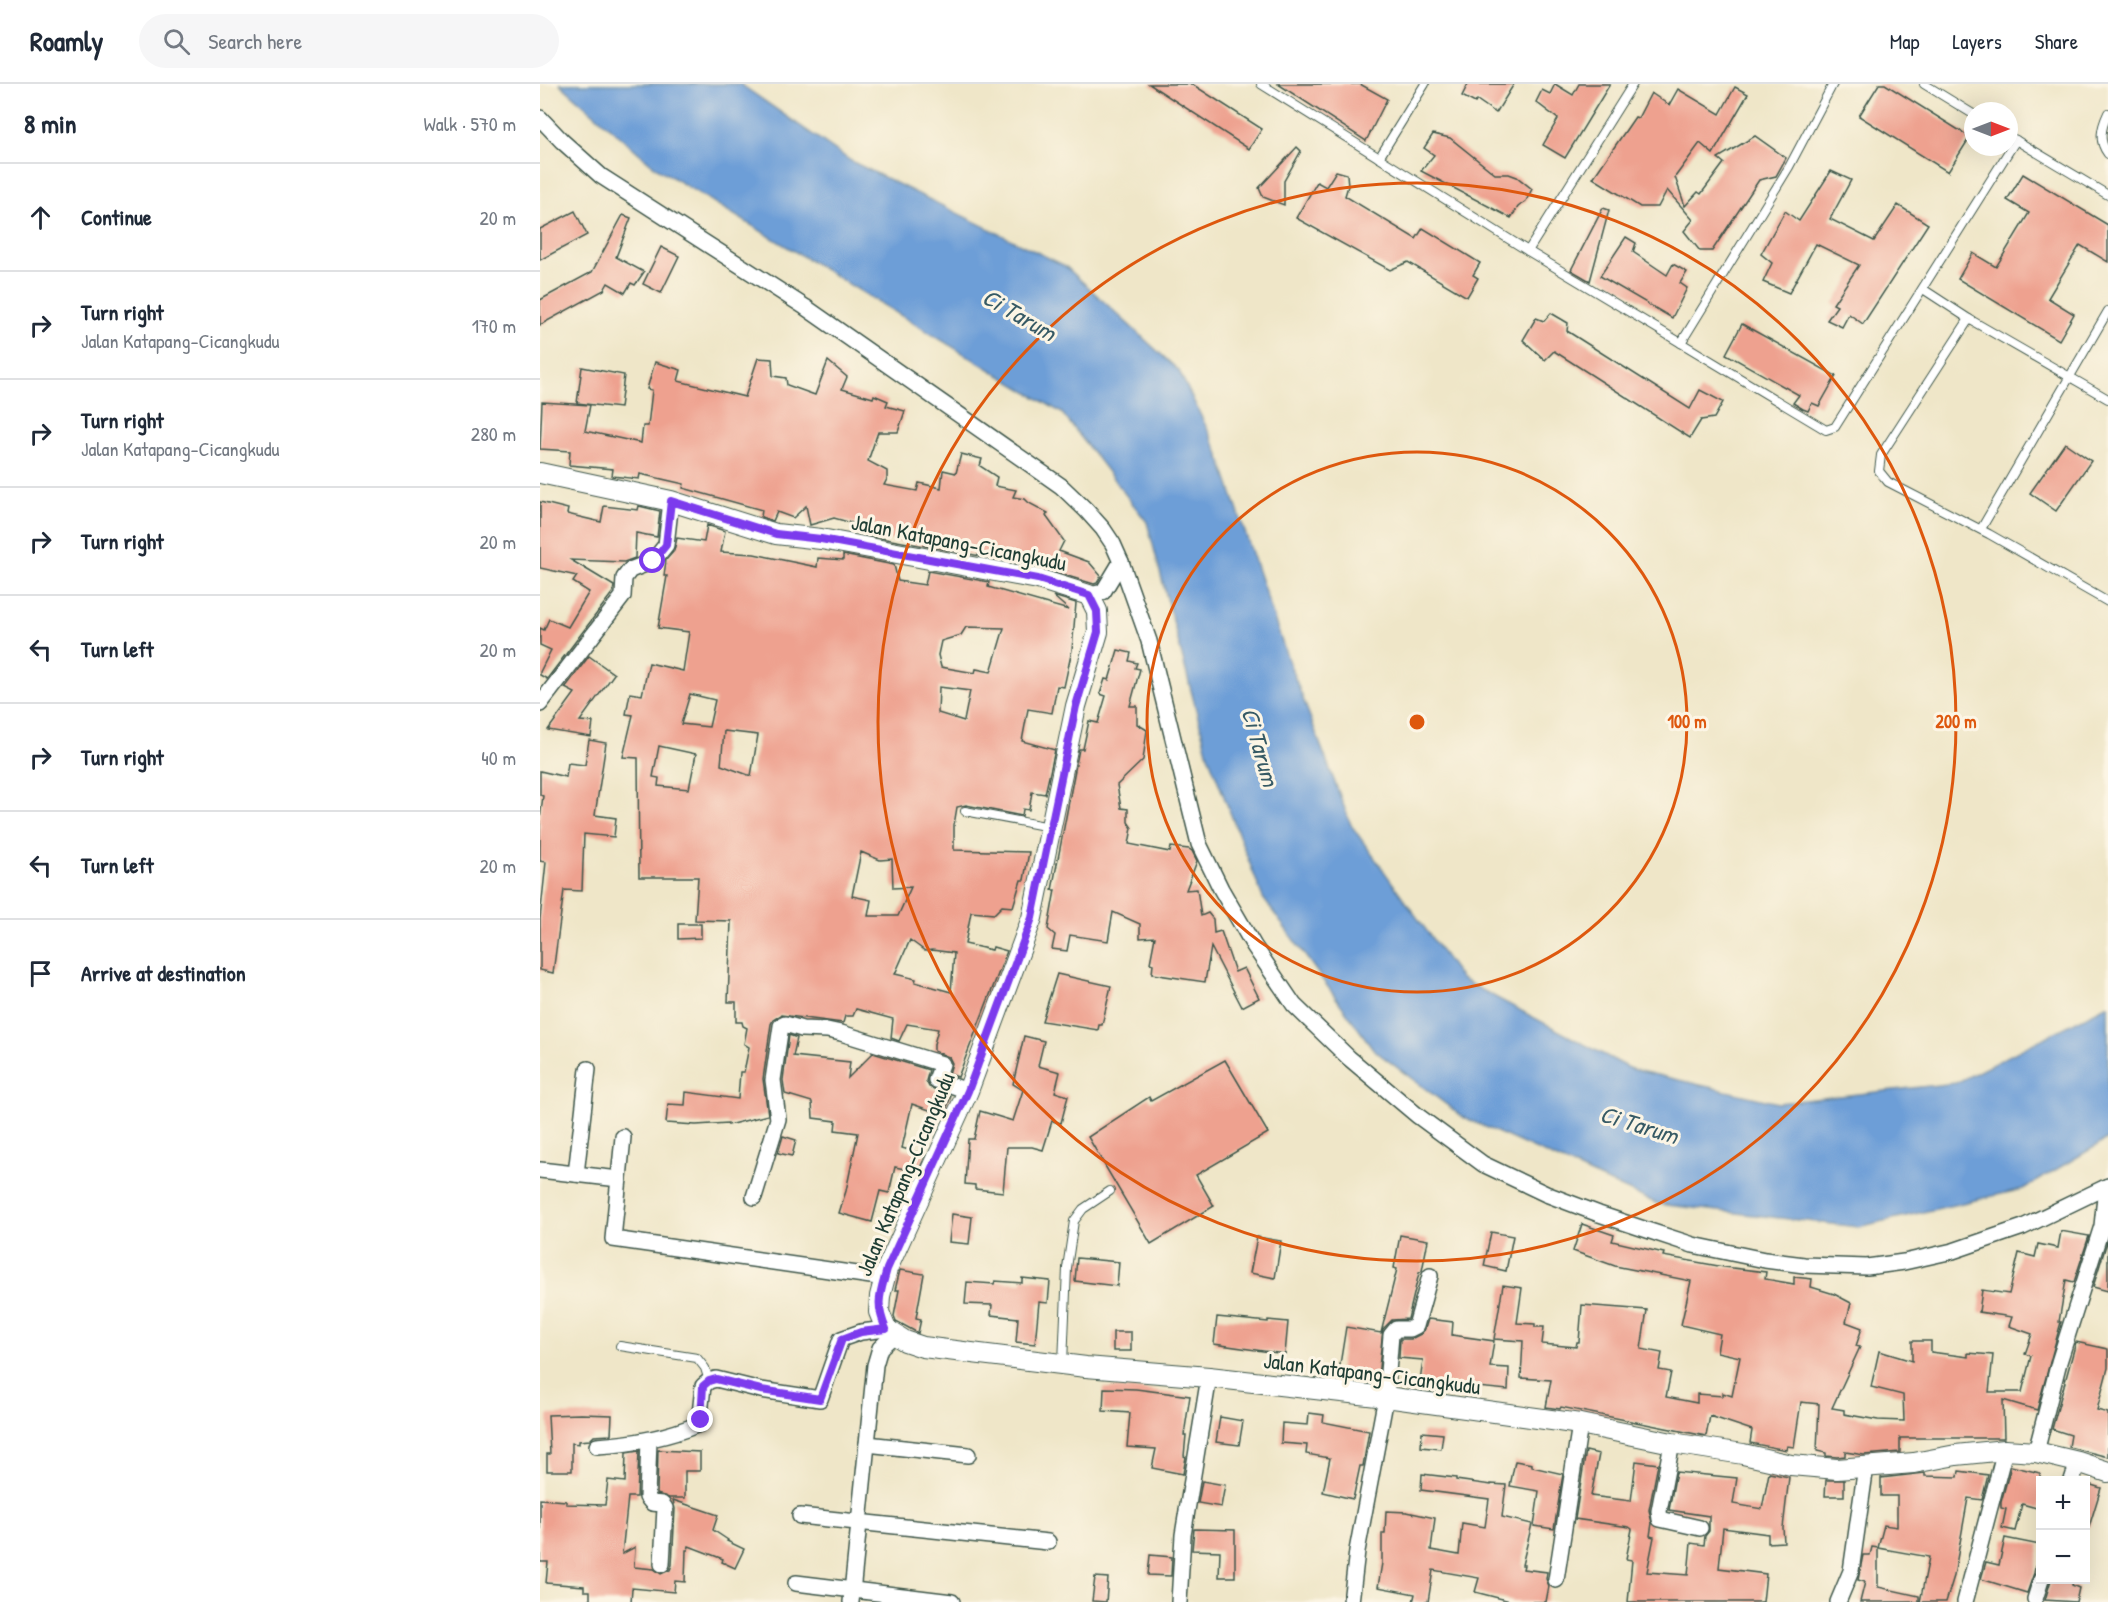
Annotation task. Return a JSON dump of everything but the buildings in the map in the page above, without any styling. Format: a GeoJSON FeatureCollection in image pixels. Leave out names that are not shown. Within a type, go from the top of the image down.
{"type":"FeatureCollection","features":[{"type":"Feature","properties":{"kind":"street"},"geometry":{"type":"LineString","coordinates":[[540,118],[602,176],[805,307],[1061,486],[1086,510],[1113,544],[1149,641],[1198,844],[1254,946],[1294,1005],[1349,1058],[1418,1116],[1483,1164],[1546,1194],[1693,1245],[1765,1260],[1804,1265],[1867,1267],[1904,1262],[1953,1251],[2023,1227],[2107,1186]]}},
{"type":"Feature","properties":{"kind":"street","name":"Jalan Katapang-Cicangkudu"},"geometry":{"type":"LineString","coordinates":[[540,473],[671,501],[776,534],[821,539],[1038,579],[1089,595],[1097,611],[1098,632],[1076,706],[1032,918],[968,1091],[885,1278],[879,1312],[890,1332],[923,1347],[1386,1397],[1580,1424],[1791,1465],[1837,1468],[1866,1466],[2005,1450],[2036,1452],[2075,1471],[2108,1472]]}},
{"type":"Feature","properties":{"kind":"street"},"geometry":{"type":"LineString","coordinates":[[540,704],[623,596],[624,578],[630,570],[653,561],[666,545],[671,501]]}},
{"type":"Feature","properties":{"kind":"street"},"geometry":{"type":"LineString","coordinates":[[1089,595],[1102,592],[1121,562]]}},
{"type":"Feature","properties":{"kind":"street"},"geometry":{"type":"LineString","coordinates":[[754,1197],[778,1119],[773,1080],[781,1026],[784,1024],[802,1029],[842,1033],[942,1064],[936,1080],[968,1091]]}},
{"type":"Feature","properties":{"kind":"street"},"geometry":{"type":"LineString","coordinates":[[576,1174],[588,1069]]}},
{"type":"Feature","properties":{"kind":"street"},"geometry":{"type":"LineString","coordinates":[[623,1137],[613,1239],[885,1278]]}},
{"type":"Feature","properties":{"kind":"street"},"geometry":{"type":"LineString","coordinates":[[540,1170],[619,1179]]}},
{"type":"Feature","properties":{"kind":"street"},"geometry":{"type":"LineString","coordinates":[[2036,1452],[2059,1362],[2102,1226],[2107,1186]]}},
{"type":"Feature","properties":{"kind":"street"},"geometry":{"type":"LineString","coordinates":[[1351,1602],[1357,1551],[1386,1397],[1391,1335],[1396,1329],[1410,1329],[1416,1326],[1430,1276]]}},
{"type":"Feature","properties":{"kind":"street"},"geometry":{"type":"LineString","coordinates":[[597,1446],[626,1445],[699,1424],[703,1386],[716,1379],[761,1390],[820,1399],[842,1339],[861,1332],[890,1332]]}},
{"type":"Feature","properties":{"kind":"street"},"geometry":{"type":"LineString","coordinates":[[851,1596],[875,1365],[880,1348],[890,1332]]}},
{"type":"Feature","properties":{"kind":"street"},"geometry":{"type":"LineString","coordinates":[[1179,1602],[1183,1535],[1209,1377]]}},
{"type":"Feature","properties":{"kind":"street"},"geometry":{"type":"LineString","coordinates":[[1556,1580],[1580,1424]]}},
{"type":"Feature","properties":{"kind":"street"},"geometry":{"type":"LineString","coordinates":[[649,1440],[647,1497],[649,1501],[662,1504],[665,1508],[662,1564]]}},
{"type":"Feature","properties":{"kind":"street"},"geometry":{"type":"LineString","coordinates":[[1672,1443],[1659,1511],[1660,1519],[1700,1528]]}},
{"type":"Feature","properties":{"kind":"street"},"geometry":{"type":"LineString","coordinates":[[867,1444],[968,1455]]}},
{"type":"Feature","properties":{"kind":"street"},"geometry":{"type":"LineString","coordinates":[[1965,1602],[2005,1450]]}},
{"type":"Feature","properties":{"kind":"street"},"geometry":{"type":"LineString","coordinates":[[1838,1602],[1851,1571],[1866,1466]]}},
{"type":"Feature","properties":{"kind":"street"},"geometry":{"type":"LineString","coordinates":[[800,1516],[1048,1542]]}},
{"type":"Feature","properties":{"kind":"street"},"geometry":{"type":"LineString","coordinates":[[796,1583],[851,1596],[952,1602]]}},
{"type":"Feature","properties":{"kind":"street"},"geometry":{"type":"LineString","coordinates":[[2035,1599],[2041,1584]]}},
{"type":"Feature","properties":{"kind":"lane"},"geometry":{"type":"LineString","coordinates":[[1261,84],[1528,251],[1826,430],[1835,427],[1923,289],[2001,156]]}},
{"type":"Feature","properties":{"kind":"lane"},"geometry":{"type":"LineString","coordinates":[[1379,158],[1425,84]]}},
{"type":"Feature","properties":{"kind":"lane"},"geometry":{"type":"LineString","coordinates":[[1528,251],[1633,84]]}},
{"type":"Feature","properties":{"kind":"lane"},"geometry":{"type":"LineString","coordinates":[[1680,343],[1789,167],[1833,84]]}},
{"type":"Feature","properties":{"kind":"lane"},"geometry":{"type":"LineString","coordinates":[[1924,84],[1964,108]]}},
{"type":"Feature","properties":{"kind":"lane"},"geometry":{"type":"LineString","coordinates":[[2108,113],[2102,126],[2101,137],[2108,154]]}},
{"type":"Feature","properties":{"kind":"lane"},"geometry":{"type":"LineString","coordinates":[[2018,142],[2108,195]]}},
{"type":"Feature","properties":{"kind":"lane"},"geometry":{"type":"LineString","coordinates":[[1923,289],[1969,319],[2108,399]]}},
{"type":"Feature","properties":{"kind":"lane"},"geometry":{"type":"LineString","coordinates":[[1981,529],[2108,311]]}},
{"type":"Feature","properties":{"kind":"lane"},"geometry":{"type":"LineString","coordinates":[[1969,319],[1881,455],[1879,471],[1888,482],[1981,529],[2108,602]]}},
{"type":"Feature","properties":{"kind":"lane"},"geometry":{"type":"LineString","coordinates":[[965,811],[1050,827]]}},
{"type":"Feature","properties":{"kind":"lane"},"geometry":{"type":"LineString","coordinates":[[1063,1363],[1067,1268],[1074,1221],[1083,1209],[1110,1191]]}},
{"type":"Feature","properties":{"kind":"lane"},"geometry":{"type":"LineString","coordinates":[[620,1346],[697,1358],[705,1368],[709,1381]]}},
{"type":"Feature","properties":{"kind":"water","name":"Ci Tarum"},"geometry":{"type":"Polygon","coordinates":[[[560,84],[740,84],[851,161],[1065,266],[1179,371],[1217,449],[1286,654],[1351,825],[1461,979],[1631,1069],[1778,1103],[1956,1083],[2108,1005],[2108,1139],[2023,1189],[1858,1227],[1658,1204],[1463,1117],[1374,1050],[1263,898],[1208,755],[1147,522],[1062,413],[655,167],[560,84]]]}},
{"type":"Feature","properties":{"kind":"route"},"geometry":{"type":"LineString","coordinates":[[653,561],[666,545],[671,501],[776,534],[821,539],[1038,579],[1089,595],[1097,611],[1098,632],[1076,706],[1032,918],[968,1091],[887,1269],[880,1296],[879,1312],[886,1329],[861,1332],[842,1339],[820,1399],[761,1390],[716,1379],[703,1386],[701,1420]]}}]}
